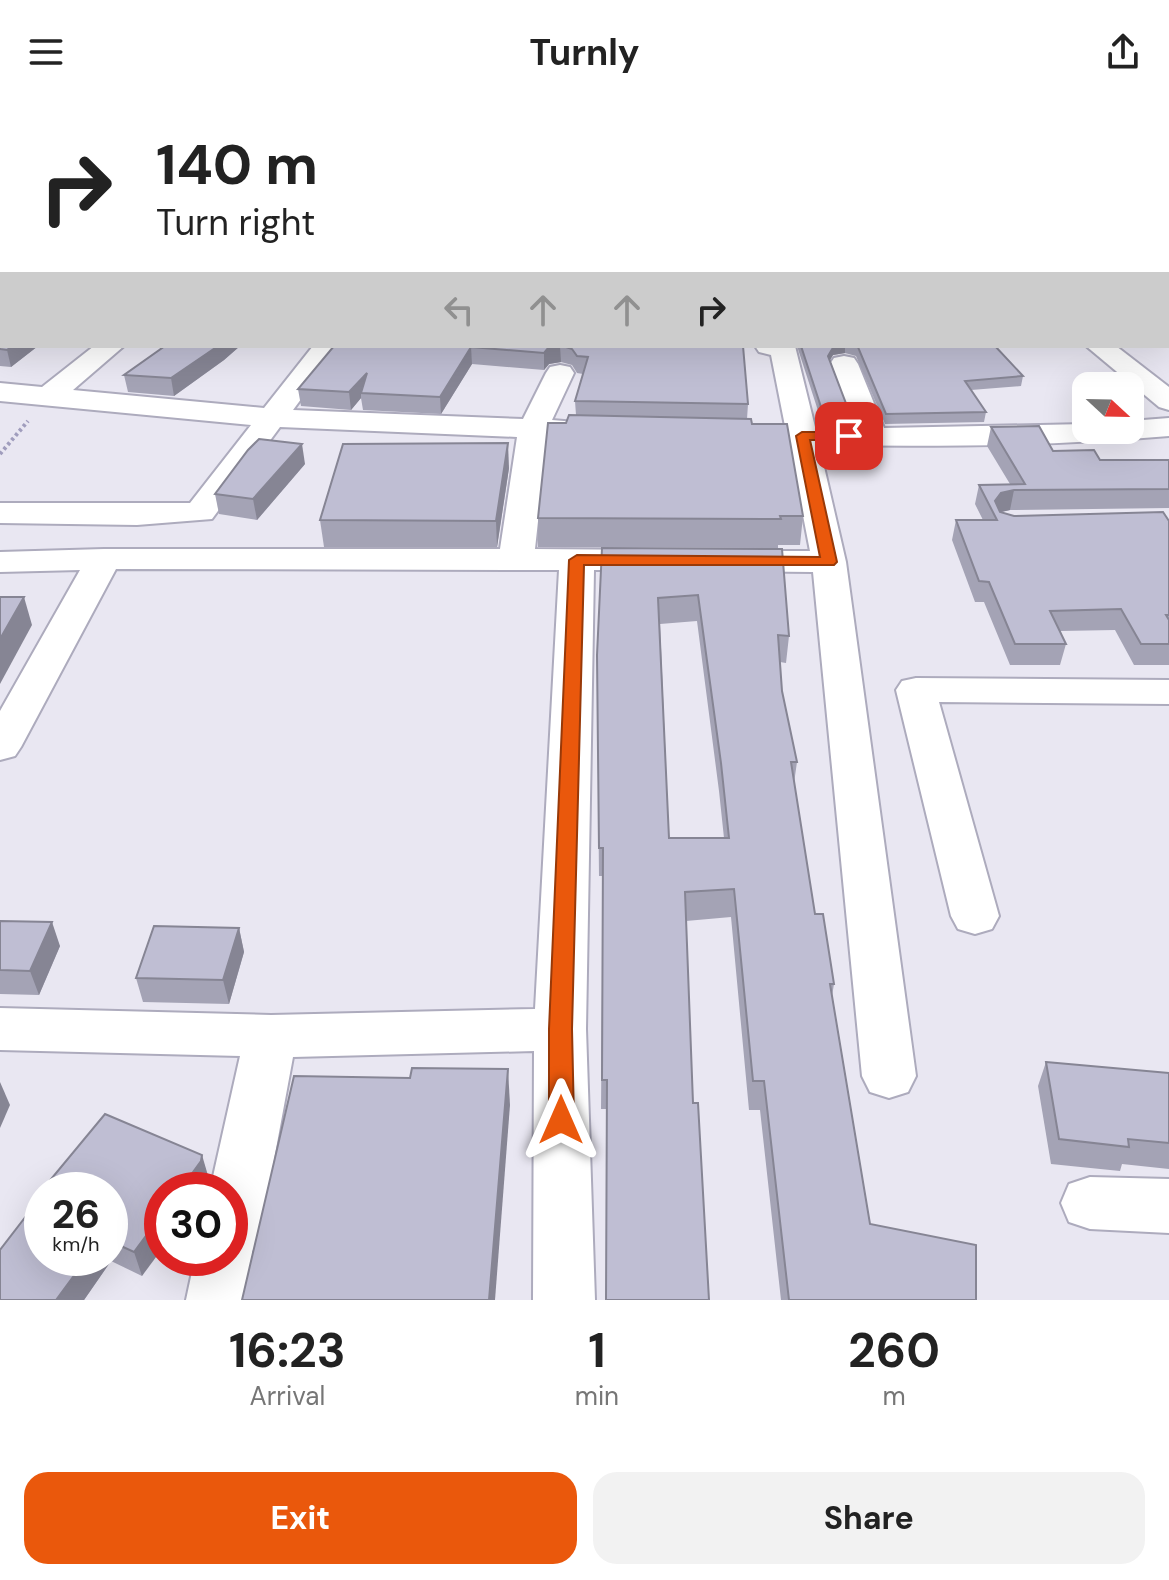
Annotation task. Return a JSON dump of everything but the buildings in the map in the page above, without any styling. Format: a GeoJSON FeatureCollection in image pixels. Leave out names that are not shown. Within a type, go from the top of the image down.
{"type":"FeatureCollection","features":[{"type":"Feature","properties":{"kind":"street"},"geometry":{"type":"LineString","coordinates":[[49,396],[109,348]]}},
{"type":"Feature","properties":{"kind":"street"},"geometry":{"type":"LineString","coordinates":[[0,513],[197,513],[326,348]]}},
{"type":"Feature","properties":{"kind":"street"},"geometry":{"type":"LineString","coordinates":[[776,348],[784,350],[829,562],[889,1076]]}},
{"type":"Feature","properties":{"kind":"street"},"geometry":{"type":"LineString","coordinates":[[1102,348],[1169,401]]}},
{"type":"Feature","properties":{"kind":"street"},"geometry":{"type":"LineString","coordinates":[[844,364],[872,436]]}},
{"type":"Feature","properties":{"kind":"street"},"geometry":{"type":"LineString","coordinates":[[516,561],[533,430],[560,373]]}},
{"type":"Feature","properties":{"kind":"street"},"geometry":{"type":"LineString","coordinates":[[0,392],[273,418],[628,432]]}},
{"type":"Feature","properties":{"kind":"street"},"geometry":{"type":"LineString","coordinates":[[707,434],[872,436],[1074,433],[1169,427]]}},
{"type":"Feature","properties":{"kind":"street"},"geometry":{"type":"LineString","coordinates":[[0,562],[104,559],[829,562]]}},
{"type":"Feature","properties":{"kind":"street"},"geometry":{"type":"LineString","coordinates":[[0,747],[18,678],[104,559]]}},
{"type":"Feature","properties":{"kind":"street"},"geometry":{"type":"LineString","coordinates":[[564,1300],[560,1029],[577,560]]}},
{"type":"Feature","properties":{"kind":"street"},"geometry":{"type":"LineString","coordinates":[[975,916],[916,690],[1169,692]]}},
{"type":"Feature","properties":{"kind":"street"},"geometry":{"type":"LineString","coordinates":[[0,1029],[271,1036],[560,1029]]}},
{"type":"Feature","properties":{"kind":"street"},"geometry":{"type":"LineString","coordinates":[[243,1172],[271,1036]]}},
{"type":"Feature","properties":{"kind":"street"},"geometry":{"type":"LineString","coordinates":[[1090,1203],[1169,1206]]}},
{"type":"Feature","properties":{"kind":"street"},"geometry":{"type":"LineString","coordinates":[[217,1300],[222,1276]]}},
{"type":"Feature","properties":{"kind":"route"},"geometry":{"type":"LineString","coordinates":[[561,1120],[560,1029],[577,560],[829,562],[802,436],[849,436]]}}]}
